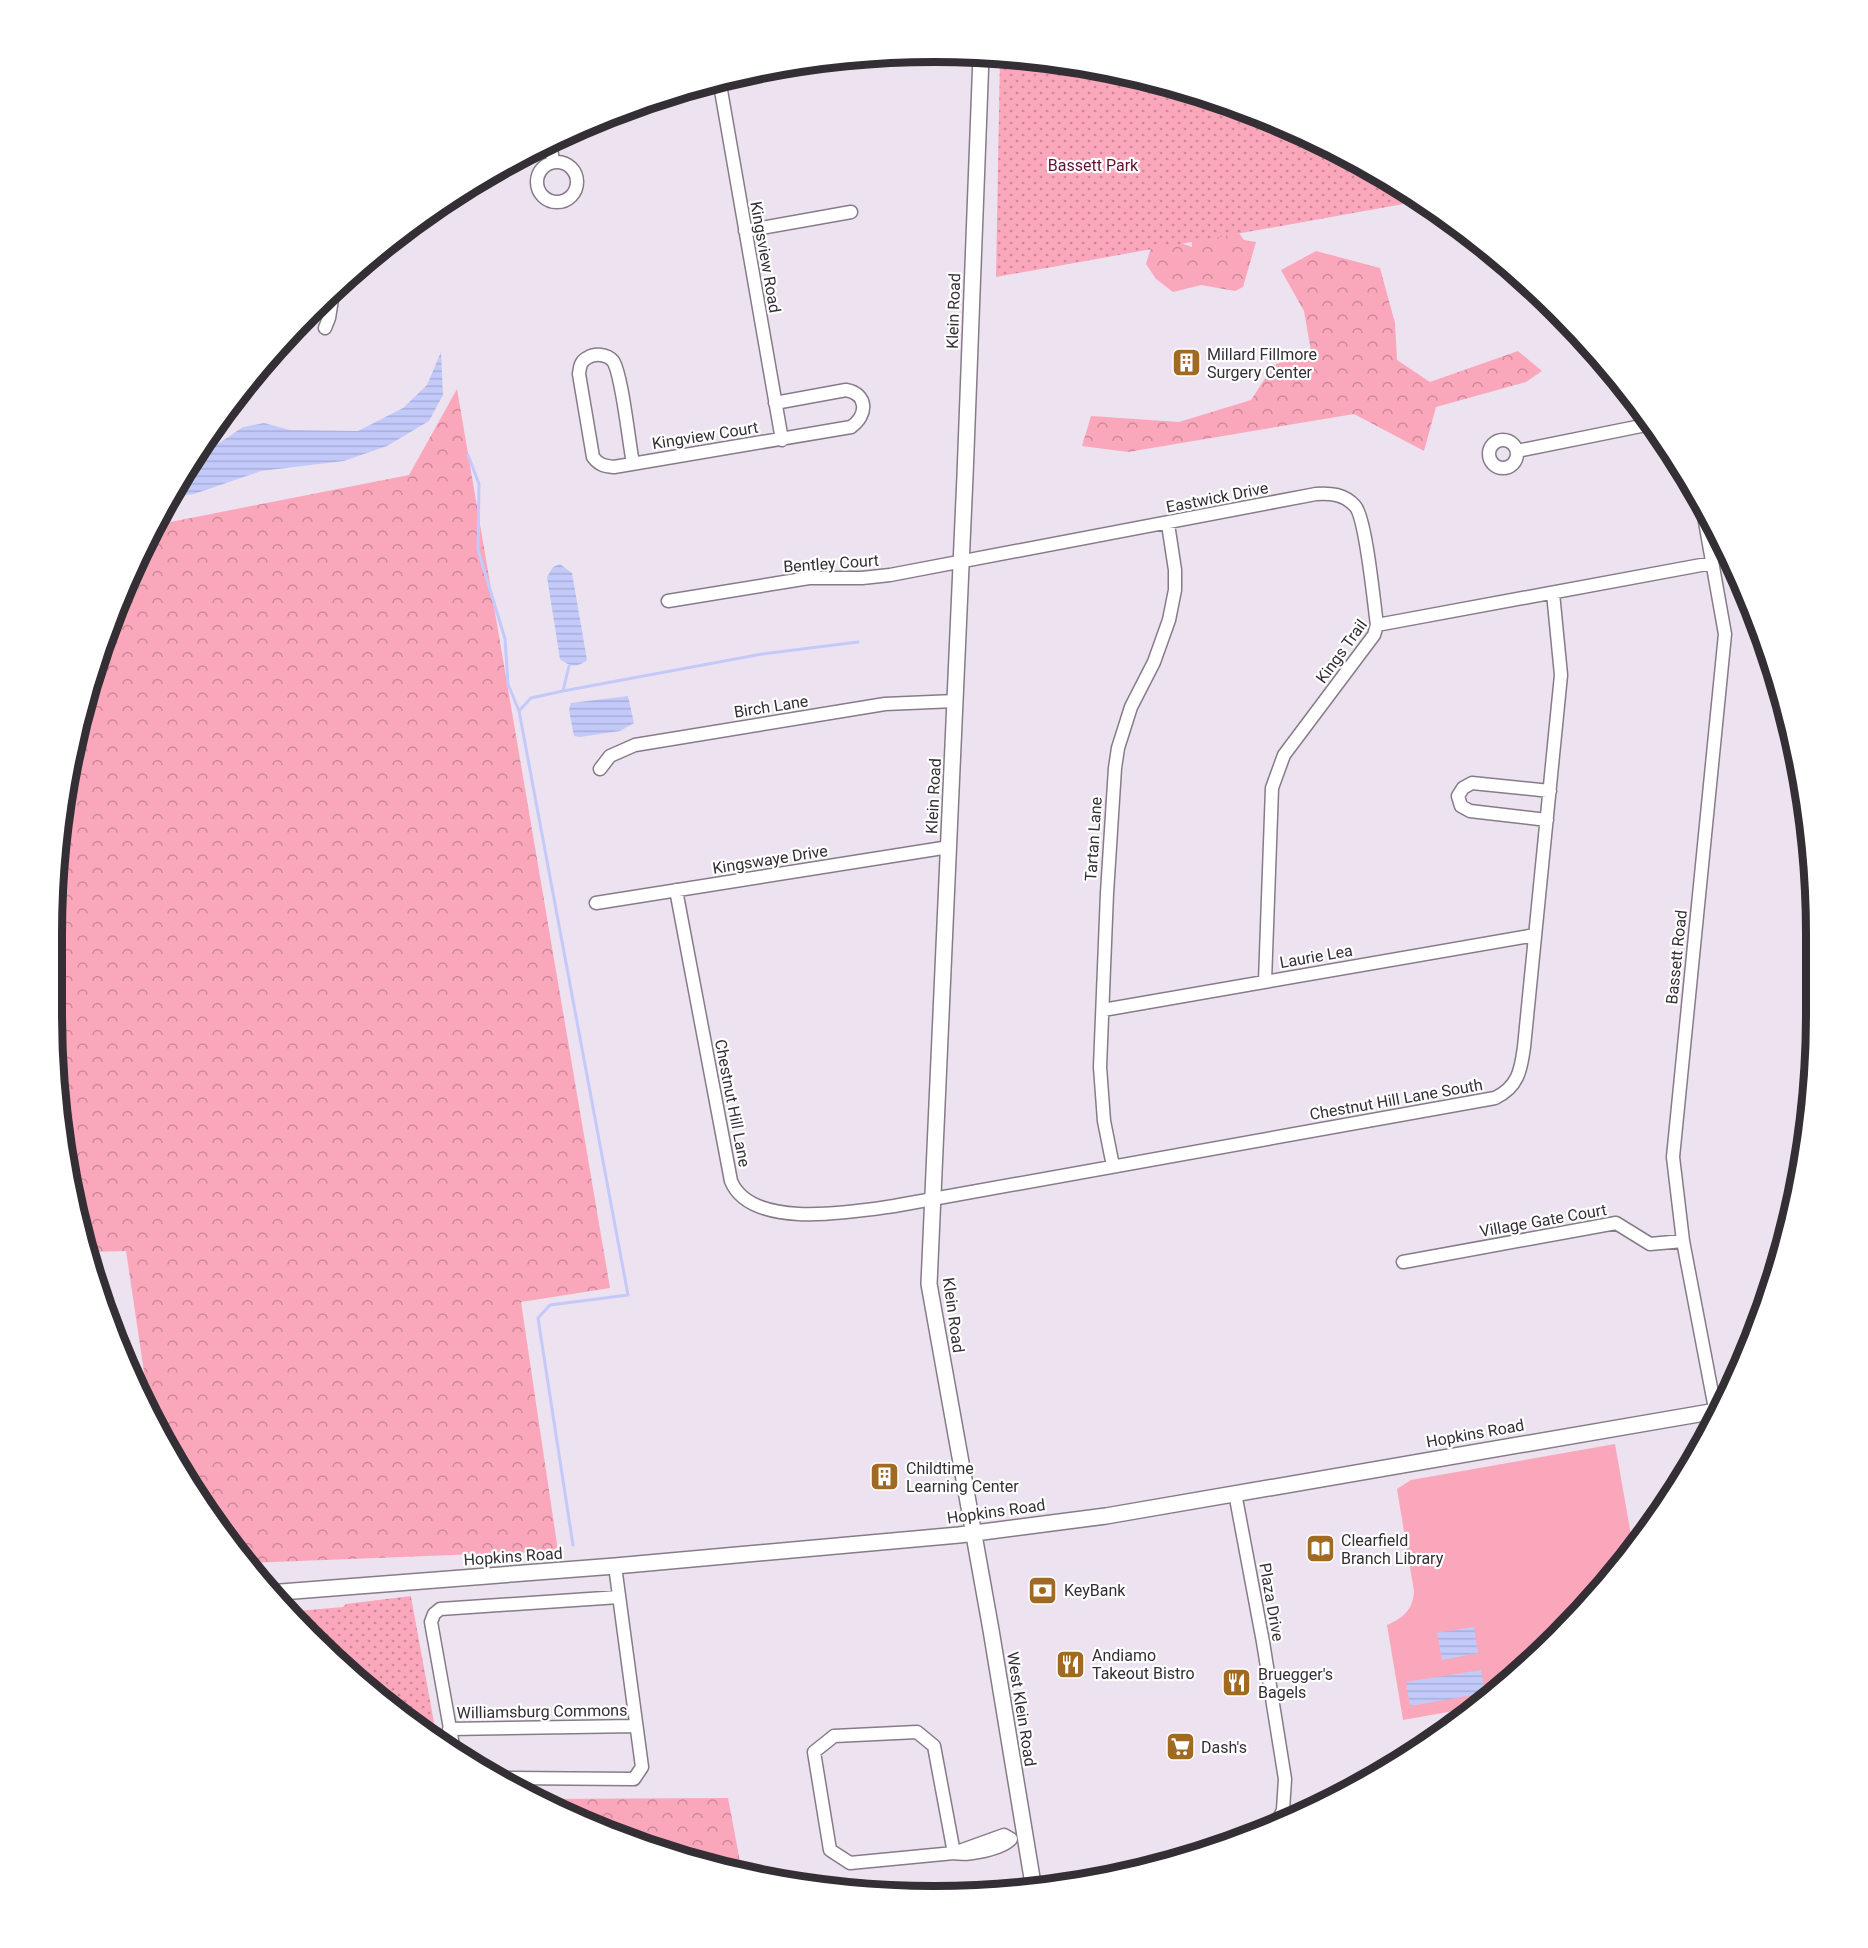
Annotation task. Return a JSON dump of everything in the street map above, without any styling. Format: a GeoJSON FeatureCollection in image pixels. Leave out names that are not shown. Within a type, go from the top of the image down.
{"type":"FeatureCollection","features":[{"type":"Feature","properties":{"kind":"street","name":"Klein Road"},"geometry":{"type":"LineString","coordinates":[[973,1534],[929,1284],[962,563],[981,63]]}},
{"type":"Feature","properties":{"kind":"street","name":"Kingsview Road"},"geometry":{"type":"LineString","coordinates":[[721,88],[782,440]]}},
{"type":"Feature","properties":{"kind":"street"},"geometry":{"type":"LineString","coordinates":[[551,150],[553,162]]}},
{"type":"Feature","properties":{"kind":"street"},"geometry":{"type":"LineString","coordinates":[[745,231],[851,212]]}},
{"type":"Feature","properties":{"kind":"street"},"geometry":{"type":"LineString","coordinates":[[325,328],[331,304]]}},
{"type":"Feature","properties":{"kind":"street","name":"Kingview Court"},"geometry":{"type":"LineString","coordinates":[[633,464],[614,363],[608,356],[598,354],[588,357],[580,364],[579,374],[593,457],[597,463],[604,466],[633,464],[851,427],[860,421],[863,413],[860,398],[854,392],[846,390],[775,403]]}},
{"type":"Feature","properties":{"kind":"street"},"geometry":{"type":"LineString","coordinates":[[1517,451],[1642,426]]}},
{"type":"Feature","properties":{"kind":"street","name":"Eastwick Drive"},"geometry":{"type":"LineString","coordinates":[[962,563],[1316,494],[1336,494],[1345,498],[1360,512],[1377,625]]}},
{"type":"Feature","properties":{"kind":"street","name":"Tartan Lane"},"geometry":{"type":"LineString","coordinates":[[1113,1166],[1100,1092],[1107,893],[1115,768],[1118,748],[1131,707],[1154,662],[1169,620],[1175,590],[1175,570],[1168,524]]}},
{"type":"Feature","properties":{"kind":"street","name":"Bassett Road"},"geometry":{"type":"LineString","coordinates":[[1706,527],[1725,634],[1672,1157],[1683,1241],[1716,1402]]}},
{"type":"Feature","properties":{"kind":"street","name":"Bentley Court"},"geometry":{"type":"LineString","coordinates":[[668,601],[809,578],[862,578],[962,563]]}},
{"type":"Feature","properties":{"kind":"street","name":"Kings Trail"},"geometry":{"type":"LineString","coordinates":[[1265,981],[1272,788],[1275,774],[1284,755],[1374,634],[1377,625],[1712,563]]}},
{"type":"Feature","properties":{"kind":"street","name":"Chestnut Hill Lane South"},"geometry":{"type":"LineString","coordinates":[[934,1199],[1495,1098],[1513,1086],[1521,1070],[1561,675],[1553,593]]}},
{"type":"Feature","properties":{"kind":"street","name":"Birch Lane"},"geometry":{"type":"LineString","coordinates":[[600,769],[610,756],[635,745],[885,704],[956,701]]}},
{"type":"Feature","properties":{"kind":"street"},"geometry":{"type":"LineString","coordinates":[[1547,820],[1470,811],[1461,806],[1458,796],[1463,788],[1473,783],[1550,790]]}},
{"type":"Feature","properties":{"kind":"street","name":"Kingswaye Drive"},"geometry":{"type":"LineString","coordinates":[[596,903],[949,847]]}},
{"type":"Feature","properties":{"kind":"street","name":"Chestnut Hill Lane"},"geometry":{"type":"LineString","coordinates":[[676,890],[731,1181],[740,1196],[755,1206],[771,1210],[812,1214],[875,1209],[934,1199]]}},
{"type":"Feature","properties":{"kind":"street","name":"Laurie Lea"},"geometry":{"type":"LineString","coordinates":[[1102,1010],[1536,935]]}},
{"type":"Feature","properties":{"kind":"street","name":"Village Gate Court"},"geometry":{"type":"LineString","coordinates":[[1403,1262],[1616,1223],[1650,1244],[1683,1241]]}},
{"type":"Feature","properties":{"kind":"street","name":"Hopkins Road"},"geometry":{"type":"LineString","coordinates":[[281,1592],[615,1566],[973,1534],[1106,1516],[1709,1416]]}},
{"type":"Feature","properties":{"kind":"street","name":"Plaza Drive"},"geometry":{"type":"LineString","coordinates":[[1235,1493],[1263,1642],[1285,1779],[1281,1814]]}},
{"type":"Feature","properties":{"kind":"street","name":"West Klein Road"},"geometry":{"type":"LineString","coordinates":[[973,1534],[1018,1838],[1031,1881]]}},
{"type":"Feature","properties":{"kind":"street","name":"Williamsburg Commons"},"geometry":{"type":"LineString","coordinates":[[513,1778],[634,1779],[642,1767],[615,1566]]}},
{"type":"Feature","properties":{"kind":"street","name":"Williamsburg Commons"},"geometry":{"type":"LineString","coordinates":[[452,1741],[431,1622],[434,1614],[440,1609],[619,1597]]}},
{"type":"Feature","properties":{"kind":"street","name":"Williamsburg Commons"},"geometry":{"type":"LineString","coordinates":[[449,1729],[636,1726]]}},
{"type":"Feature","properties":{"kind":"street"},"geometry":{"type":"LineString","coordinates":[[954,1853],[934,1746],[917,1732],[834,1736],[814,1752],[830,1850],[850,1863],[954,1853],[964,1855],[1006,1844],[1018,1838]]}},
{"type":"Feature","properties":{"kind":"green space","name":"Bassett Park"},"geometry":{"type":"Polygon","coordinates":[[[1000,64],[1104,78],[1160,91],[1214,108],[1320,151],[1409,203],[996,277],[1000,64]]]}},
{"type":"Feature","properties":{"kind":"green space"},"geometry":{"type":"Polygon","coordinates":[[[1234,226],[1244,240],[1256,242],[1243,287],[1235,291],[1201,285],[1173,292],[1156,279],[1146,264],[1155,234],[1192,247],[1191,232],[1234,226]]]}},
{"type":"Feature","properties":{"kind":"green space"},"geometry":{"type":"Polygon","coordinates":[[[1316,251],[1380,268],[1395,323],[1397,360],[1430,382],[1518,351],[1542,371],[1526,382],[1436,407],[1424,451],[1354,414],[1128,452],[1082,446],[1091,416],[1179,422],[1251,400],[1274,365],[1311,351],[1304,311],[1281,270],[1316,251]]]}},
{"type":"Feature","properties":{"kind":"green space"},"geometry":{"type":"Polygon","coordinates":[[[457,389],[610,1288],[521,1302],[558,1551],[256,1563],[209,1499],[178,1450],[147,1390],[126,1251],[95,1252],[91,1240],[78,1184],[63,1071],[63,877],[69,820],[78,764],[91,708],[108,654],[128,600],[164,523],[409,475],[457,389]]]}},
{"type":"Feature","properties":{"kind":"green space"},"geometry":{"type":"Polygon","coordinates":[[[1615,1444],[1631,1537],[1590,1589],[1551,1631],[1465,1706],[1459,1710],[1403,1720],[1387,1625],[1406,1612],[1413,1598],[1414,1591],[1397,1489],[1411,1480],[1615,1444]]]}},
{"type":"Feature","properties":{"kind":"green space"},"geometry":{"type":"Polygon","coordinates":[[[411,1596],[435,1729],[359,1670],[298,1611],[343,1607],[346,1604],[411,1596]]]}},
{"type":"Feature","properties":{"kind":"green space"},"geometry":{"type":"Polygon","coordinates":[[[728,1798],[741,1865],[654,1840],[552,1799],[728,1798]]]}},
{"type":"Feature","properties":{"kind":"water"},"geometry":{"type":"Polygon","coordinates":[[[441,352],[443,395],[429,421],[387,446],[344,461],[261,471],[194,494],[179,496],[208,451],[243,427],[264,423],[290,430],[358,431],[403,408],[427,385],[441,352]]]}},
{"type":"Feature","properties":{"kind":"water"},"geometry":{"type":"Polygon","coordinates":[[[560,564],[572,573],[587,660],[577,665],[570,665],[560,659],[547,577],[553,567],[560,564]]]}},
{"type":"Feature","properties":{"kind":"water"},"geometry":{"type":"Polygon","coordinates":[[[628,696],[634,723],[620,731],[574,736],[569,710],[571,703],[628,696]]]}},
{"type":"Feature","properties":{"kind":"water"},"geometry":{"type":"Polygon","coordinates":[[[1474,1627],[1478,1653],[1442,1660],[1437,1633],[1474,1627]]]}},
{"type":"Feature","properties":{"kind":"water"},"geometry":{"type":"Polygon","coordinates":[[[1481,1670],[1484,1690],[1480,1694],[1410,1706],[1406,1682],[1481,1670]]]}},
{"type":"Feature","properties":{"kind":"waterway"},"geometry":{"type":"LineString","coordinates":[[468,455],[479,484],[478,550],[505,639],[508,684],[519,711]]}},
{"type":"Feature","properties":{"kind":"waterway"},"geometry":{"type":"LineString","coordinates":[[573,1545],[538,1318],[550,1305],[628,1295],[519,711],[531,698],[563,691],[762,654],[858,642]]}},
{"type":"Feature","properties":{"kind":"waterway"},"geometry":{"type":"LineString","coordinates":[[563,691],[569,666]]}},
{"type":"Feature","properties":{"kind":"place","name":"Millard Fillmore Surgery Center"},"geometry":{"type":"Point","coordinates":[1186,363]}},
{"type":"Feature","properties":{"kind":"place","name":"Childtime Learning Center"},"geometry":{"type":"Point","coordinates":[885,1477]}},
{"type":"Feature","properties":{"kind":"place","name":"Clearfield Branch Library"},"geometry":{"type":"Point","coordinates":[1320,1549]}},
{"type":"Feature","properties":{"kind":"place","name":"KeyBank"},"geometry":{"type":"Point","coordinates":[1043,1590]}},
{"type":"Feature","properties":{"kind":"place","name":"Andiamo Takeout Bistro"},"geometry":{"type":"Point","coordinates":[1071,1664]}},
{"type":"Feature","properties":{"kind":"place","name":"Bruegger's Bagels"},"geometry":{"type":"Point","coordinates":[1237,1683]}},
{"type":"Feature","properties":{"kind":"place","name":"Dash's"},"geometry":{"type":"Point","coordinates":[1180,1747]}}]}
